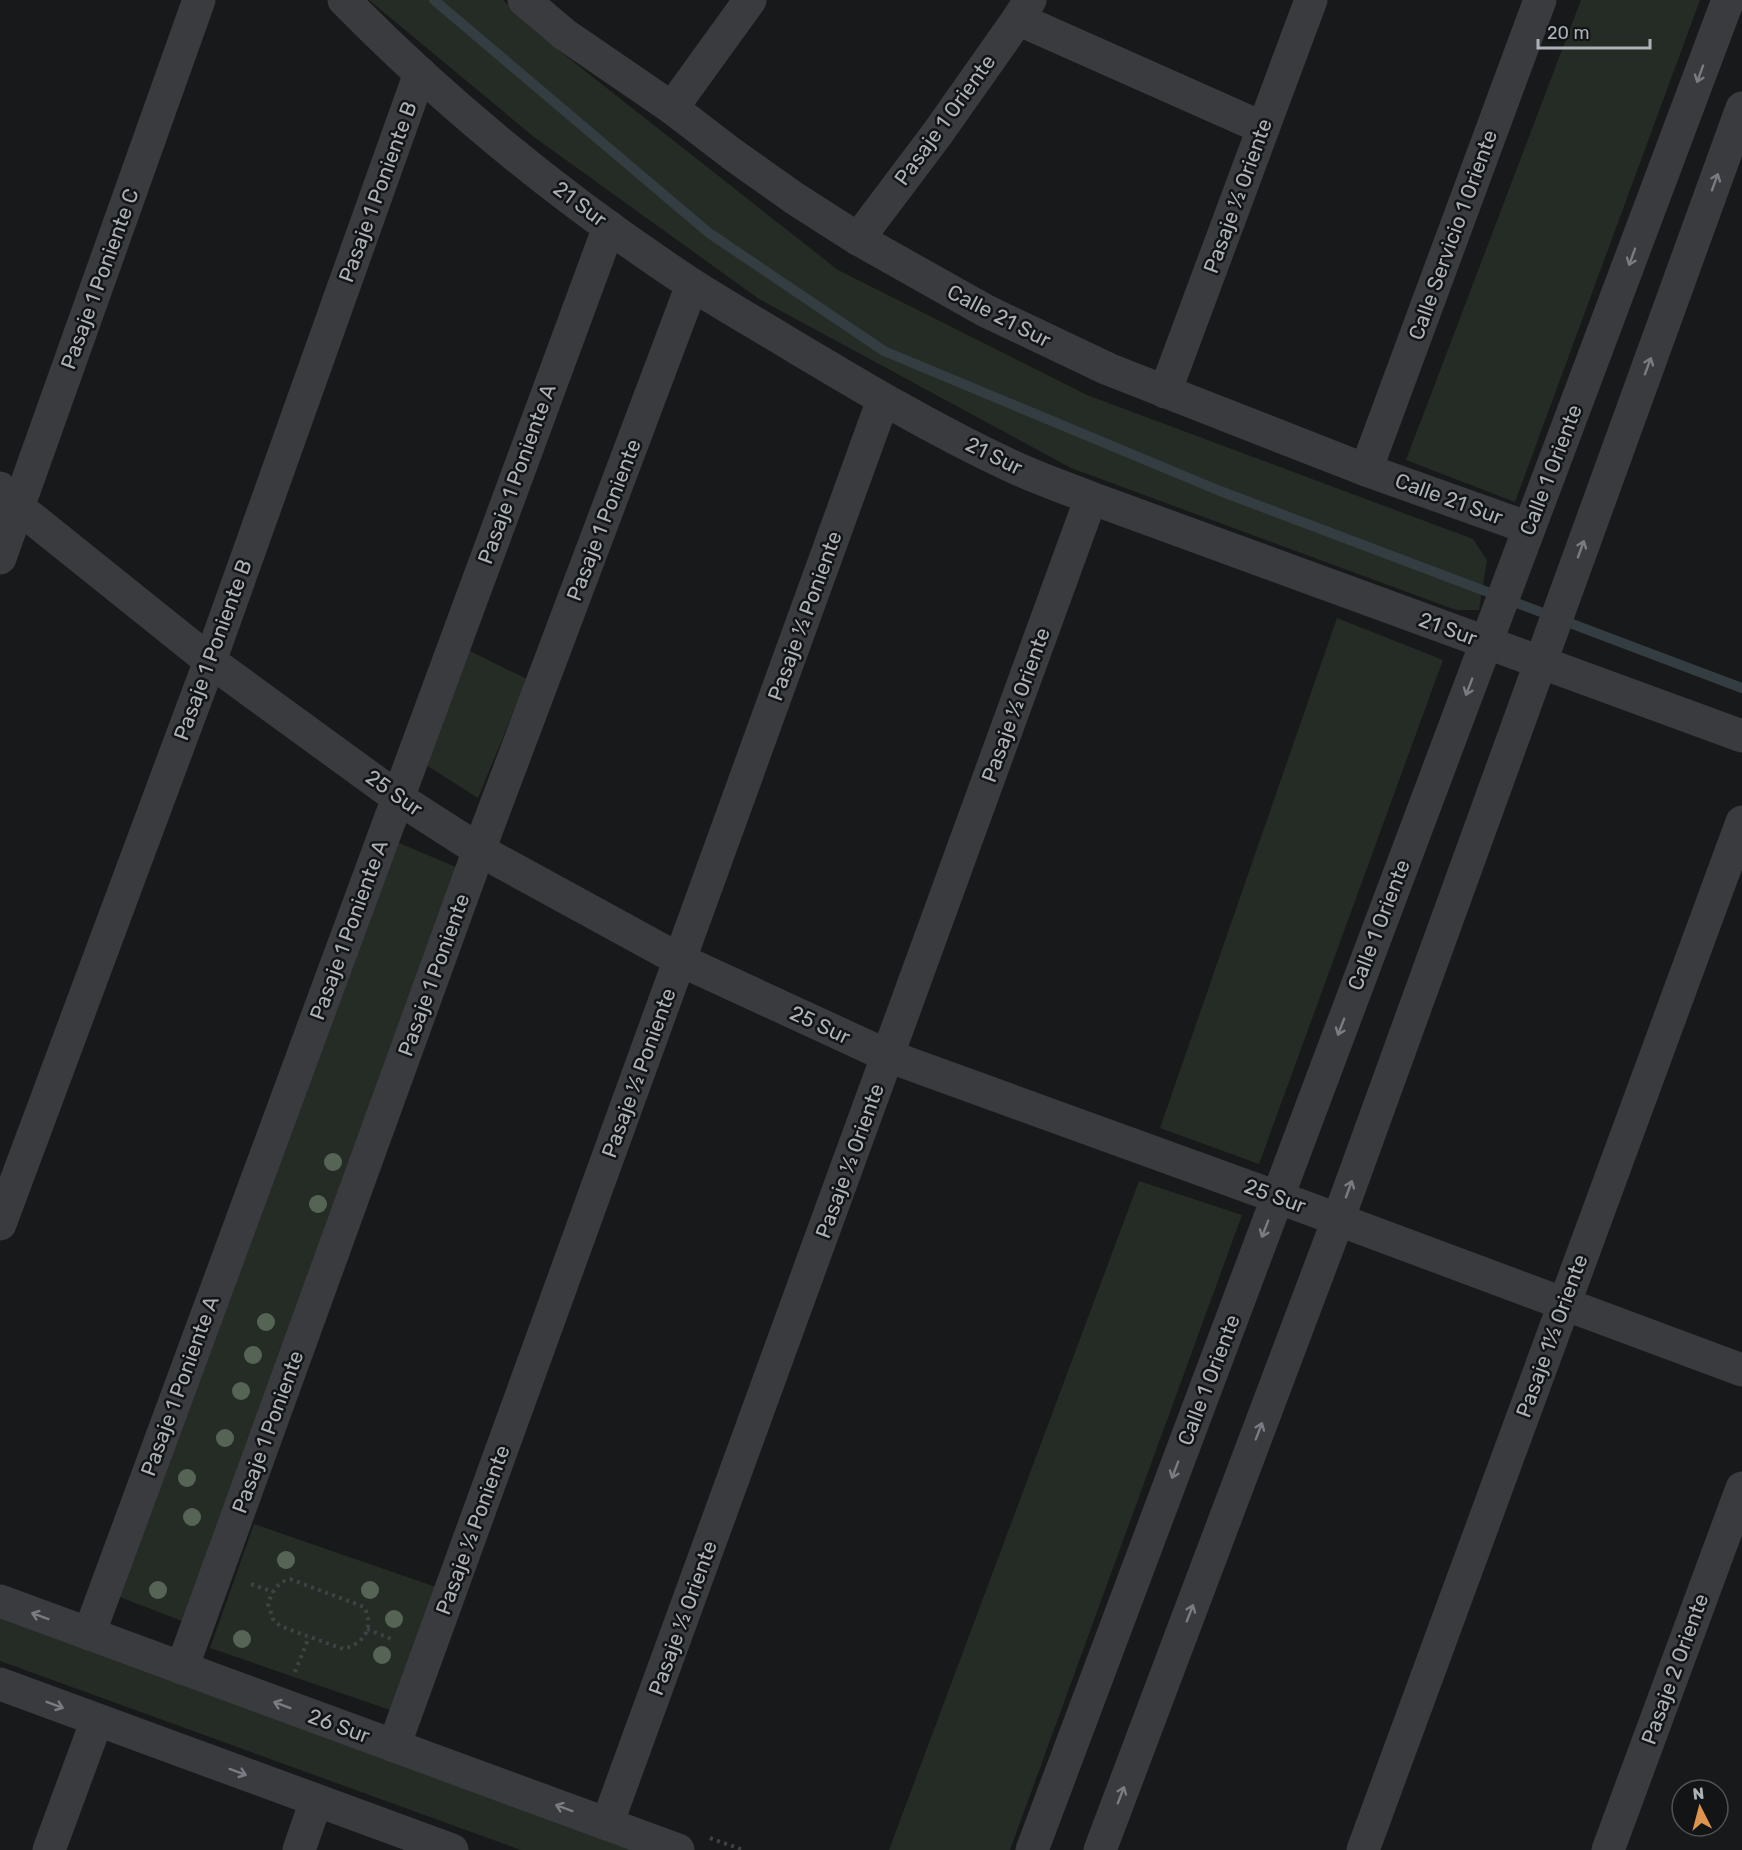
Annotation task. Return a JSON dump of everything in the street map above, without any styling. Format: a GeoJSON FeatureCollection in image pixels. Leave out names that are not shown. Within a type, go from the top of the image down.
{"type":"FeatureCollection","features":[{"type":"Feature","properties":{"kind":"street","name":"Pasaje 1 Poniente C"},"geometry":{"type":"LineString","coordinates":[[0,558],[9,498],[199,0]]}},
{"type":"Feature","properties":{"kind":"street","name":"21 Sur"},"geometry":{"type":"LineString","coordinates":[[344,0],[420,74],[499,141],[609,226],[692,285],[883,400],[1007,464],[1091,498],[1742,736]]}},
{"type":"Feature","properties":{"kind":"street","name":"Calle 21 Sur"},"geometry":{"type":"LineString","coordinates":[[524,0],[564,34],[672,108],[794,198],[921,276],[995,316],[1107,369],[1366,470],[1529,528]]}},
{"type":"Feature","properties":{"kind":"street"},"geometry":{"type":"LineString","coordinates":[[672,108],[750,0]]}},
{"type":"Feature","properties":{"kind":"street","name":"Pasaje ½ Oriente"},"geometry":{"type":"LineString","coordinates":[[1165,392],[1311,0]]}},
{"type":"Feature","properties":{"kind":"street","name":"Calle Servicio 1 Oriente"},"geometry":{"type":"LineString","coordinates":[[1366,470],[1540,0]]}},
{"type":"Feature","properties":{"kind":"street","name":"Calle 1 Oriente"},"geometry":{"type":"LineString","coordinates":[[1032,1850],[1728,0]]}},
{"type":"Feature","properties":{"kind":"street"},"geometry":{"type":"LineString","coordinates":[[1024,10],[1263,128]]}},
{"type":"Feature","properties":{"kind":"street","name":"Pasaje 1 Oriente"},"geometry":{"type":"LineString","coordinates":[[858,239],[937,134],[1024,10]]}},
{"type":"Feature","properties":{"kind":"street","name":"Pasaje 1 Poniente B"},"geometry":{"type":"LineString","coordinates":[[0,1224],[210,661],[420,74]]}},
{"type":"Feature","properties":{"kind":"street"},"geometry":{"type":"LineString","coordinates":[[1100,1850],[1338,1220],[1742,108]]}},
{"type":"Feature","properties":{"kind":"street","name":"Pasaje 1 Poniente A"},"geometry":{"type":"LineString","coordinates":[[89,1634],[609,226]]}},
{"type":"Feature","properties":{"kind":"street","name":"Pasaje 1 Poniente"},"geometry":{"type":"LineString","coordinates":[[182,1668],[479,850],[692,285]]}},
{"type":"Feature","properties":{"kind":"street","name":"Pasaje ½ Poniente"},"geometry":{"type":"LineString","coordinates":[[394,1746],[883,400]]}},
{"type":"Feature","properties":{"kind":"street","name":"25 Sur"},"geometry":{"type":"LineString","coordinates":[[9,498],[210,661],[398,798],[479,850],[680,960],[888,1056],[1277,1197],[1742,1370]]}},
{"type":"Feature","properties":{"kind":"street","name":"Pasaje ½ Oriente"},"geometry":{"type":"LineString","coordinates":[[608,1824],[1091,498]]}},
{"type":"Feature","properties":{"kind":"street","name":"Pasaje 1½ Oriente"},"geometry":{"type":"LineString","coordinates":[[1363,1850],[1742,822]]}},
{"type":"Feature","properties":{"kind":"street","name":"Pasaje 2 Oriente"},"geometry":{"type":"LineString","coordinates":[[1608,1850],[1742,1488]]}},
{"type":"Feature","properties":{"kind":"street","name":"26 Sur"},"geometry":{"type":"LineString","coordinates":[[0,1601],[678,1850]]}},
{"type":"Feature","properties":{"kind":"street"},"geometry":{"type":"LineString","coordinates":[[0,1684],[452,1850]]}},
{"type":"Feature","properties":{"kind":"street"},"geometry":{"type":"LineString","coordinates":[[49,1850],[97,1720]]}},
{"type":"Feature","properties":{"kind":"street"},"geometry":{"type":"LineString","coordinates":[[298,1850],[316,1801]]}},
{"type":"Feature","properties":{"kind":"path"},"geometry":{"type":"LineString","coordinates":[[290,1579],[364,1606],[368,1616],[364,1638],[353,1646],[343,1649],[280,1626],[273,1619],[268,1604],[275,1588],[281,1582],[290,1579]]}},
{"type":"Feature","properties":{"kind":"shaded area"},"geometry":{"type":"Polygon","coordinates":[[[369,0],[503,0],[538,34],[838,270],[1087,395],[1473,539],[1487,560],[1479,610],[1456,610],[1071,468],[759,299],[534,137],[369,0]]]}},
{"type":"Feature","properties":{"kind":"shaded area"},"geometry":{"type":"Polygon","coordinates":[[[1581,0],[1700,0],[1515,502],[1406,460],[1581,0]]]}},
{"type":"Feature","properties":{"kind":"shaded area"},"geometry":{"type":"Polygon","coordinates":[[[1337,618],[1443,660],[1259,1164],[1160,1128],[1337,618]]]}},
{"type":"Feature","properties":{"kind":"shaded area"},"geometry":{"type":"Polygon","coordinates":[[[468,650],[527,679],[478,798],[426,765],[468,650]]]}},
{"type":"Feature","properties":{"kind":"shaded area"},"geometry":{"type":"Polygon","coordinates":[[[392,840],[463,870],[190,1624],[117,1596],[392,840]]]}},
{"type":"Feature","properties":{"kind":"shaded area"},"geometry":{"type":"Polygon","coordinates":[[[1139,1181],[1242,1215],[1010,1850],[889,1850],[1139,1181]]]}},
{"type":"Feature","properties":{"kind":"shaded area"},"geometry":{"type":"Polygon","coordinates":[[[254,1524],[436,1587],[393,1711],[210,1648],[254,1524]]]}},
{"type":"Feature","properties":{"kind":"shaded area"},"geometry":{"type":"Polygon","coordinates":[[[0,1618],[633,1850],[521,1850],[0,1661],[0,1618]]]}},
{"type":"Feature","properties":{"kind":"waterway"},"geometry":{"type":"LineString","coordinates":[[434,0],[709,233],[884,351],[1220,491],[1742,688]]}}]}
